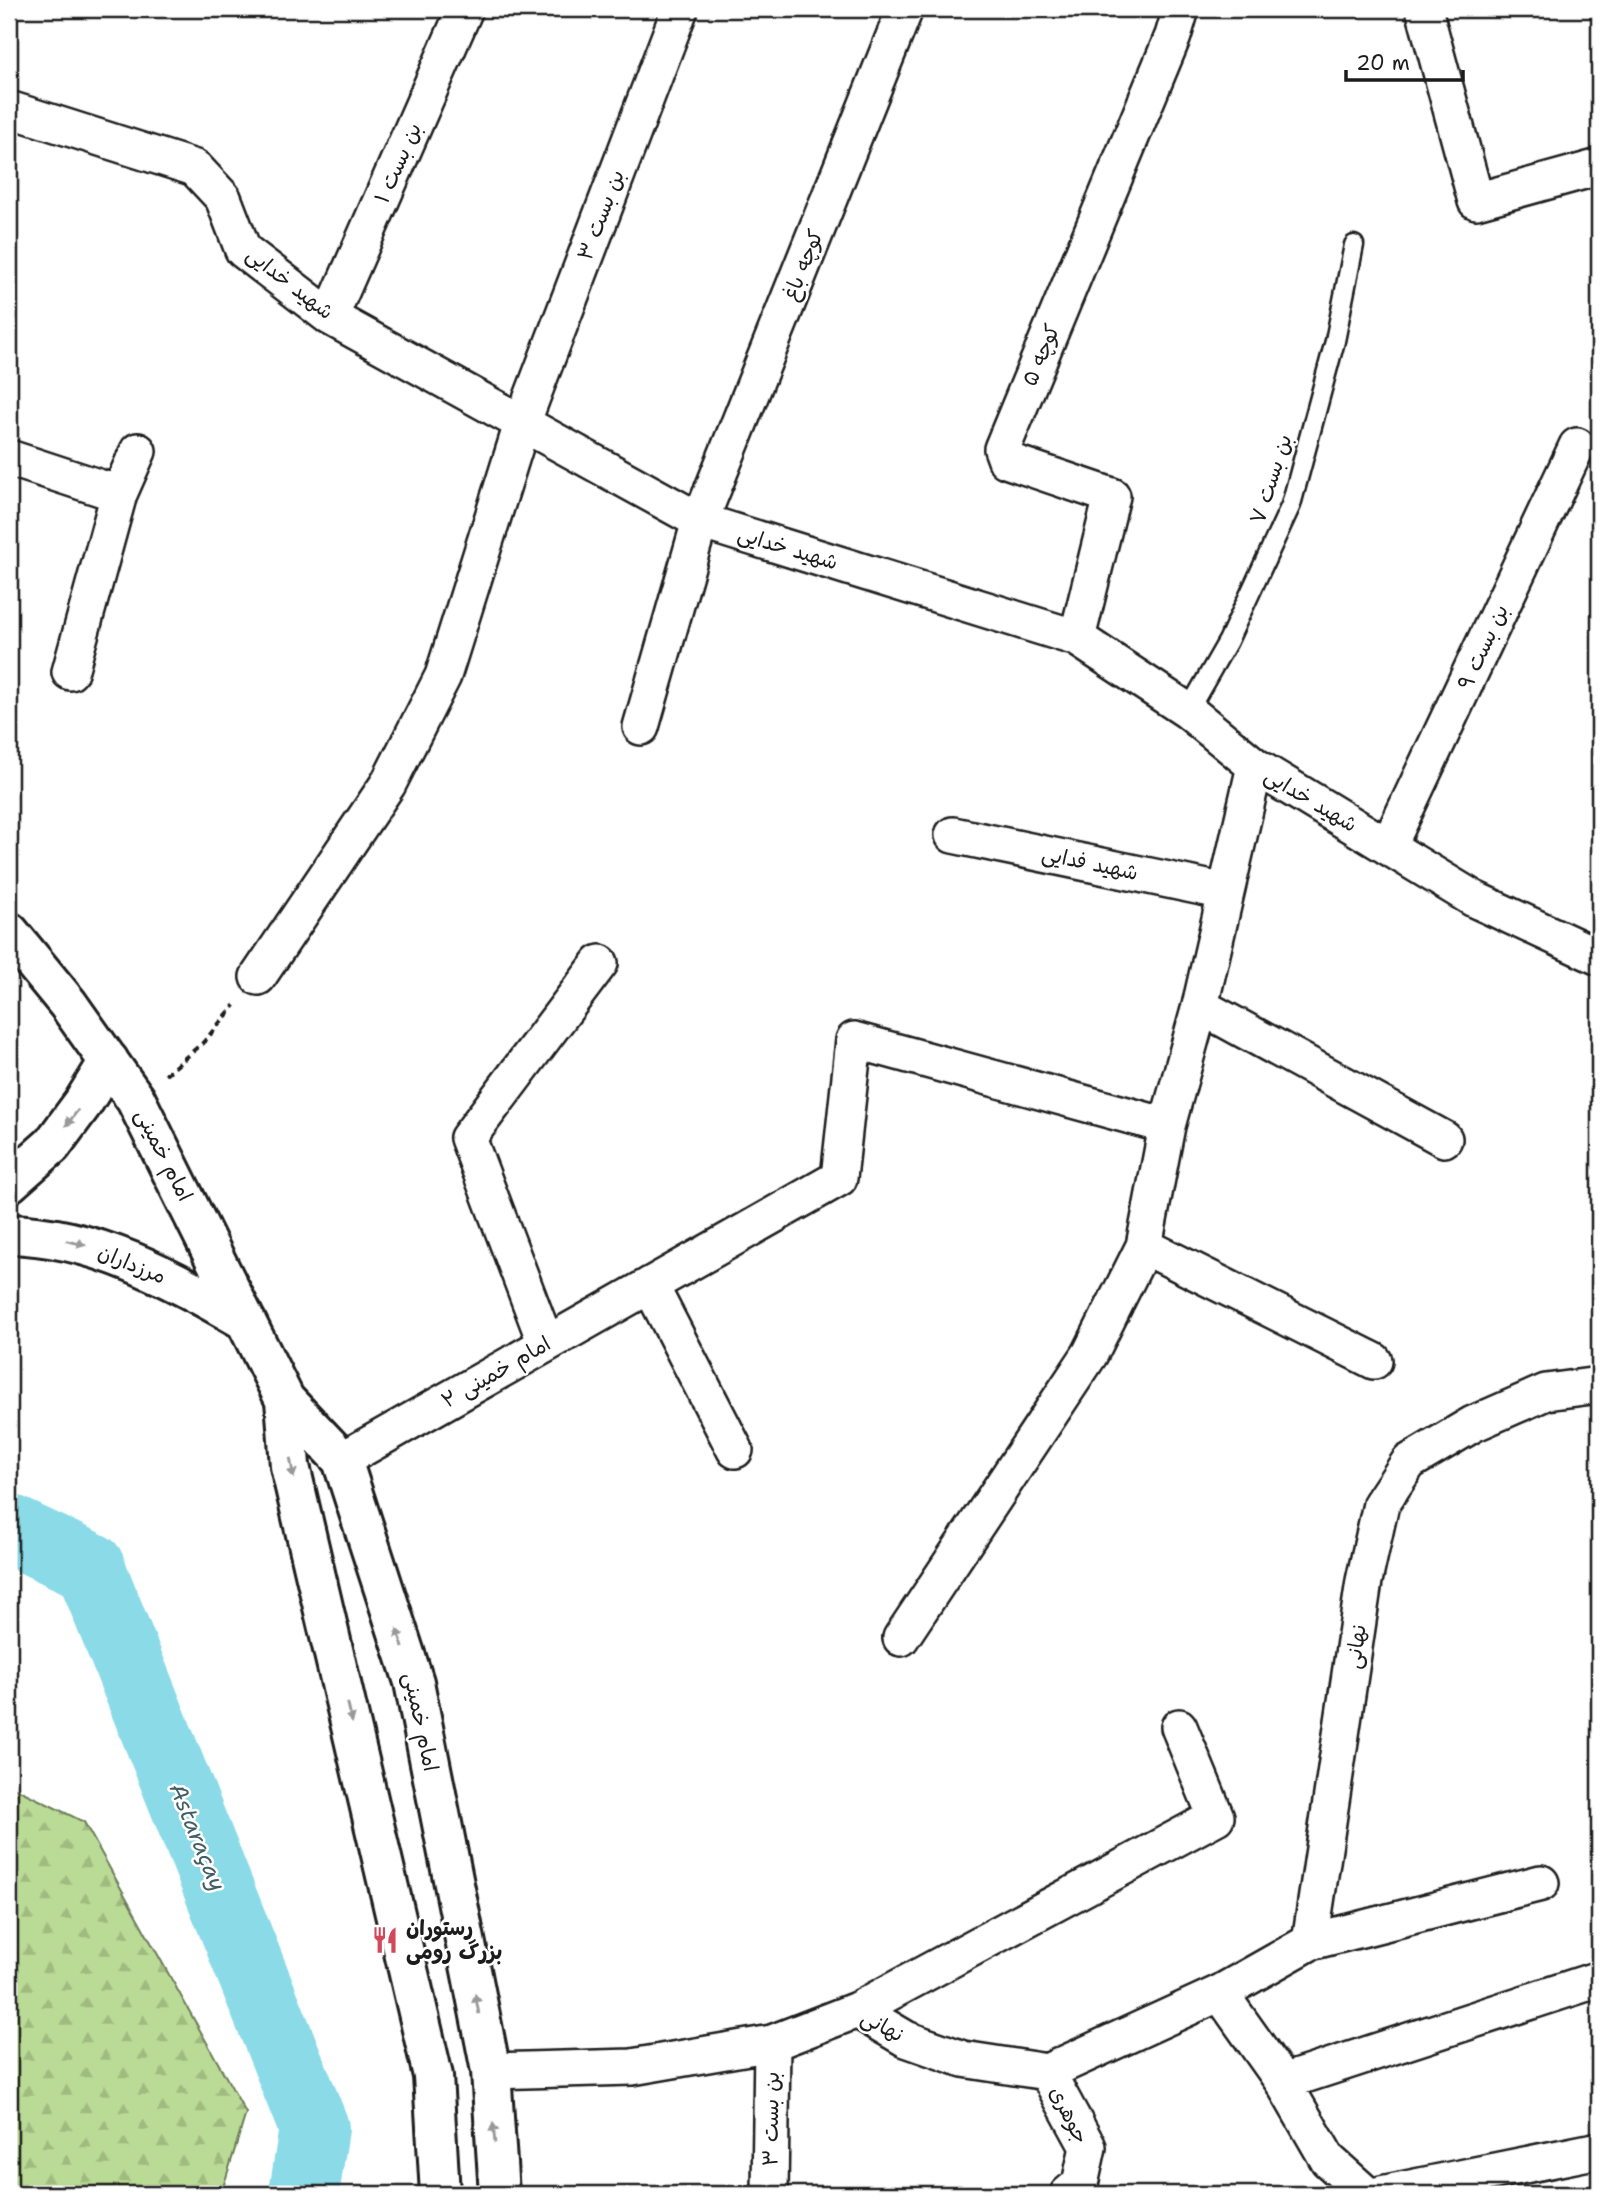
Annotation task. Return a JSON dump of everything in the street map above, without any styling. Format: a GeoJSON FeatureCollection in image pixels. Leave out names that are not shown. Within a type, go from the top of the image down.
{"type":"FeatureCollection","features":[{"type":"Feature","properties":{"kind":"street","name":"بن بست ۱"},"geometry":{"type":"LineString","coordinates":[[331,317],[465,9]]}},
{"type":"Feature","properties":{"kind":"street","name":"بن بست ۳"},"geometry":{"type":"LineString","coordinates":[[258,977],[388,784],[443,676],[523,421],[680,9]]}},
{"type":"Feature","properties":{"kind":"street","name":"کوچه باغ"},"geometry":{"type":"LineString","coordinates":[[641,727],[700,521],[905,9]]}},
{"type":"Feature","properties":{"kind":"street","name":"کوچه ۵"},"geometry":{"type":"LineString","coordinates":[[1077,638],[1112,496],[1006,460],[1002,449],[1173,36],[1181,9]]}},
{"type":"Feature","properties":{"kind":"street"},"geometry":{"type":"LineString","coordinates":[[1424,9],[1476,201],[1599,167]]}},
{"type":"Feature","properties":{"kind":"street","name":"شهید خدایی"},"geometry":{"type":"LineString","coordinates":[[9,110],[195,168],[223,198],[243,250],[331,317],[700,521],[1077,638],[1188,711],[1255,766],[1474,899],[1599,957]]}},
{"type":"Feature","properties":{"kind":"street","name":"بن بست ۹"},"geometry":{"type":"LineString","coordinates":[[1388,847],[1577,446]]}},
{"type":"Feature","properties":{"kind":"street"},"geometry":{"type":"LineString","coordinates":[[70,671],[119,494],[138,451]]}},
{"type":"Feature","properties":{"kind":"street"},"geometry":{"type":"LineString","coordinates":[[9,458],[119,494]]}},
{"type":"Feature","properties":{"kind":"street"},"geometry":{"type":"LineString","coordinates":[[901,1639],[1090,1354],[1144,1246],[1167,1126],[1200,1006],[1255,766]]}},
{"type":"Feature","properties":{"kind":"street","name":"شهید فدایی"},"geometry":{"type":"LineString","coordinates":[[953,835],[1226,892]]}},
{"type":"Feature","properties":{"kind":"street","name":"امام خمینی"},"geometry":{"type":"LineString","coordinates":[[9,932],[68,1004],[136,1100],[285,1400],[342,1460],[414,1682],[491,2071],[499,2194]]}},
{"type":"Feature","properties":{"kind":"street"},"geometry":{"type":"LineString","coordinates":[[545,1344],[468,1138],[600,963]]}},
{"type":"Feature","properties":{"kind":"street"},"geometry":{"type":"LineString","coordinates":[[1200,1006],[1444,1139]]}},
{"type":"Feature","properties":{"kind":"street","name":"امام خمینی ۲"},"geometry":{"type":"LineString","coordinates":[[342,1460],[839,1178],[854,1040],[1167,1126]]}},
{"type":"Feature","properties":{"kind":"street"},"geometry":{"type":"LineString","coordinates":[[9,1183],[52,1145],[109,1060]]}},
{"type":"Feature","properties":{"kind":"street","name":"مرزداران"},"geometry":{"type":"LineString","coordinates":[[9,1234],[41,1235],[93,1247],[145,1265],[246,1321]]}},
{"type":"Feature","properties":{"kind":"street"},"geometry":{"type":"LineString","coordinates":[[1144,1246],[1374,1361]]}},
{"type":"Feature","properties":{"kind":"street"},"geometry":{"type":"LineString","coordinates":[[650,1285],[735,1450]]}},
{"type":"Feature","properties":{"kind":"street","name":"نهانی"},"geometry":{"type":"LineString","coordinates":[[1310,1942],[1364,1581],[1381,1504],[1409,1462],[1485,1418],[1546,1392],[1591,1393]]}},
{"type":"Feature","properties":{"kind":"street","name":"امام خمینی"},"geometry":{"type":"LineString","coordinates":[[285,1400],[290,1466],[433,2076],[440,2194]]}},
{"type":"Feature","properties":{"kind":"street"},"geometry":{"type":"LineString","coordinates":[[857,2010],[1216,1817],[1179,1727]]}},
{"type":"Feature","properties":{"kind":"street"},"geometry":{"type":"LineString","coordinates":[[1047,2072],[1220,1993],[1310,1942],[1541,1883]]}},
{"type":"Feature","properties":{"kind":"street"},"geometry":{"type":"LineString","coordinates":[[1283,2082],[1599,1979]]}},
{"type":"Feature","properties":{"kind":"street"},"geometry":{"type":"LineString","coordinates":[[1220,1993],[1283,2082],[1328,2160],[1366,2194]]}},
{"type":"Feature","properties":{"kind":"street","name":"نهانی"},"geometry":{"type":"LineString","coordinates":[[491,2071],[632,2067],[772,2043],[857,2010],[905,2039],[963,2059],[1047,2072]]}},
{"type":"Feature","properties":{"kind":"street","name":"بن بست ۳"},"geometry":{"type":"LineString","coordinates":[[770,2194],[772,2043]]}},
{"type":"Feature","properties":{"kind":"street"},"geometry":{"type":"LineString","coordinates":[[433,2076],[491,2071]]}},
{"type":"Feature","properties":{"kind":"street","name":"جوهری"},"geometry":{"type":"LineString","coordinates":[[1047,2072],[1088,2147],[1080,2184],[1068,2194]]}},
{"type":"Feature","properties":{"kind":"street"},"geometry":{"type":"LineString","coordinates":[[1381,2194],[1599,2150]]}},
{"type":"Feature","properties":{"kind":"lane","name":"بن بست ۷"},"geometry":{"type":"LineString","coordinates":[[1188,711],[1228,641],[1291,505],[1335,341],[1354,245]]}},
{"type":"Feature","properties":{"kind":"path"},"geometry":{"type":"LineString","coordinates":[[136,1100],[203,1043],[258,977]]}},
{"type":"Feature","properties":{"kind":"green space"},"geometry":{"type":"Polygon","coordinates":[[[9,1785],[84,1822],[246,2113],[221,2194],[9,2194],[9,1785]]]}},
{"type":"Feature","properties":{"kind":"waterway","name":"Astaraçay"},"geometry":{"type":"LineString","coordinates":[[9,1529],[90,1567],[314,2128],[304,2194]]}},
{"type":"Feature","properties":{"kind":"place","name":"رستوران بزرگ رومی"},"geometry":{"type":"Point","coordinates":[385,1940]}}]}
